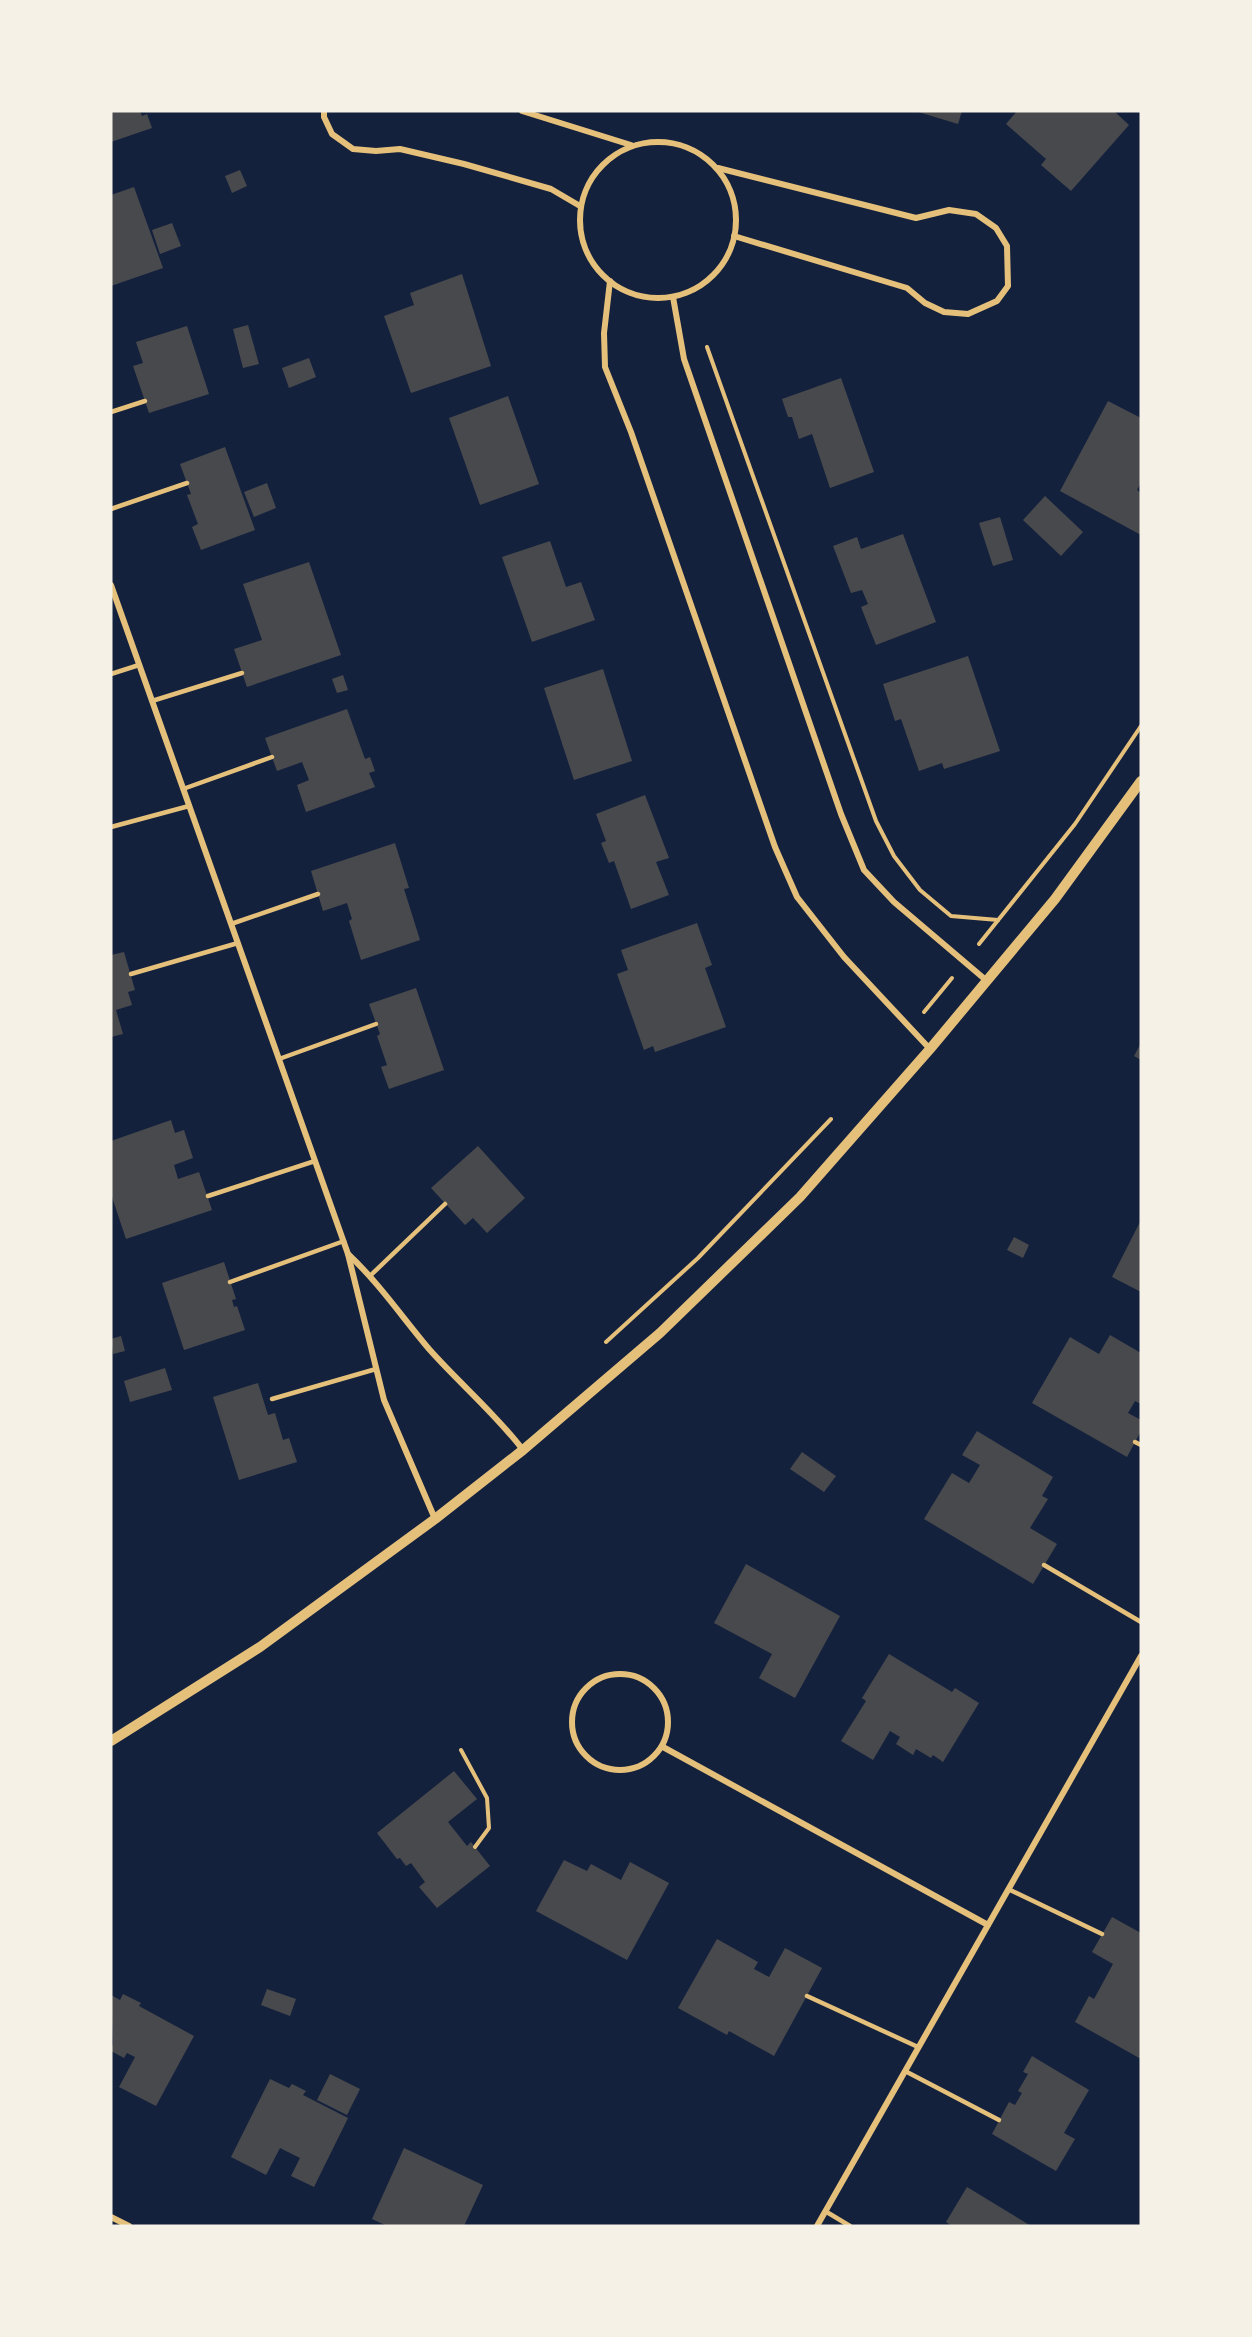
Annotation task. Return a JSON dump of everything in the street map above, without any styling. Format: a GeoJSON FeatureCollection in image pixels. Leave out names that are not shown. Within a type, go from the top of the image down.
{"type":"FeatureCollection","features":[{"type":"Feature","properties":{"kind":"street"},"geometry":{"type":"LineString","coordinates":[[324,111],[324,117],[332,134],[353,149],[376,151],[400,149],[464,164],[551,189],[580,206]]}},
{"type":"Feature","properties":{"kind":"street"},"geometry":{"type":"LineString","coordinates":[[522,111],[631,145]]}},
{"type":"Feature","properties":{"kind":"street"},"geometry":{"type":"LineString","coordinates":[[658,141],[705,156],[718,168],[732,191],[737,219],[731,251],[701,286],[673,297],[647,298],[621,290],[599,272],[580,231],[580,206],[590,180],[602,164],[631,145],[658,141]]}},
{"type":"Feature","properties":{"kind":"street"},"geometry":{"type":"LineString","coordinates":[[718,168],[916,218],[949,210],[976,214],[996,228],[1007,246],[1008,285],[997,301],[968,314],[944,312],[925,303],[907,288],[734,236]]}},
{"type":"Feature","properties":{"kind":"street"},"geometry":{"type":"LineString","coordinates":[[610,281],[604,333],[605,367],[631,432],[776,847],[797,897],[844,957],[930,1049]]}},
{"type":"Feature","properties":{"kind":"street"},"geometry":{"type":"LineString","coordinates":[[673,297],[684,359],[841,814],[864,870],[894,902],[987,981]]}},
{"type":"Feature","properties":{"kind":"street"},"geometry":{"type":"LineString","coordinates":[[111,585],[344,1242],[384,1400],[435,1519]]}},
{"type":"Feature","properties":{"kind":"street"},"geometry":{"type":"LineString","coordinates":[[111,1742],[260,1647],[435,1519],[523,1450],[660,1333],[791,1205],[930,1049],[1055,899],[1141,781]]}},
{"type":"Feature","properties":{"kind":"street"},"geometry":{"type":"LineString","coordinates":[[348,1254],[371,1275],[429,1349],[506,1427],[523,1450]]}},
{"type":"Feature","properties":{"kind":"street"},"geometry":{"type":"LineString","coordinates":[[817,2226],[1008,1889],[1138,1670],[1141,1656]]}},
{"type":"Feature","properties":{"kind":"street"},"geometry":{"type":"LineString","coordinates":[[627,1674],[642,1679],[655,1688],[664,1701],[669,1716],[668,1732],[663,1747],[652,1759],[638,1767],[622,1771],[606,1769],[592,1762],[580,1750],[573,1736],[572,1720],[575,1704],[584,1691],[596,1681],[611,1675],[627,1674]]}},
{"type":"Feature","properties":{"kind":"street"},"geometry":{"type":"LineString","coordinates":[[663,1747],[988,1925]]}},
{"type":"Feature","properties":{"kind":"street"},"geometry":{"type":"LineString","coordinates":[[111,2217],[129,2226]]}},
{"type":"Feature","properties":{"kind":"lane"},"geometry":{"type":"LineString","coordinates":[[111,412],[145,401]]}},
{"type":"Feature","properties":{"kind":"lane"},"geometry":{"type":"LineString","coordinates":[[111,509],[187,483]]}},
{"type":"Feature","properties":{"kind":"lane"},"geometry":{"type":"LineString","coordinates":[[111,674],[139,665]]}},
{"type":"Feature","properties":{"kind":"lane"},"geometry":{"type":"LineString","coordinates":[[152,701],[242,673]]}},
{"type":"Feature","properties":{"kind":"lane"},"geometry":{"type":"LineString","coordinates":[[183,789],[272,757]]}},
{"type":"Feature","properties":{"kind":"lane"},"geometry":{"type":"LineString","coordinates":[[111,827],[189,806]]}},
{"type":"Feature","properties":{"kind":"lane"},"geometry":{"type":"LineString","coordinates":[[231,924],[318,894]]}},
{"type":"Feature","properties":{"kind":"lane"},"geometry":{"type":"LineString","coordinates":[[130,974],[238,943]]}},
{"type":"Feature","properties":{"kind":"lane"},"geometry":{"type":"LineString","coordinates":[[279,1059],[376,1024]]}},
{"type":"Feature","properties":{"kind":"lane"},"geometry":{"type":"LineString","coordinates":[[207,1197],[315,1161]]}},
{"type":"Feature","properties":{"kind":"lane"},"geometry":{"type":"LineString","coordinates":[[371,1275],[445,1204]]}},
{"type":"Feature","properties":{"kind":"lane"},"geometry":{"type":"LineString","coordinates":[[230,1282],[344,1242]]}},
{"type":"Feature","properties":{"kind":"lane"},"geometry":{"type":"LineString","coordinates":[[272,1399],[376,1369]]}},
{"type":"Feature","properties":{"kind":"lane"},"geometry":{"type":"LineString","coordinates":[[1135,1442],[1141,1445]]}},
{"type":"Feature","properties":{"kind":"lane"},"geometry":{"type":"LineString","coordinates":[[1044,1565],[1141,1622]]}},
{"type":"Feature","properties":{"kind":"lane"},"geometry":{"type":"LineString","coordinates":[[1008,1889],[1102,1934]]}},
{"type":"Feature","properties":{"kind":"lane"},"geometry":{"type":"LineString","coordinates":[[807,1996],[918,2047]]}},
{"type":"Feature","properties":{"kind":"lane"},"geometry":{"type":"LineString","coordinates":[[905,2071],[999,2120]]}},
{"type":"Feature","properties":{"kind":"lane"},"geometry":{"type":"LineString","coordinates":[[825,2211],[850,2226]]}},
{"type":"Feature","properties":{"kind":"path"},"geometry":{"type":"LineString","coordinates":[[704,336],[876,821],[894,856],[920,890],[951,916],[999,920]]}},
{"type":"Feature","properties":{"kind":"path"},"geometry":{"type":"LineString","coordinates":[[911,1029],[1075,824],[1141,726]]}},
{"type":"Feature","properties":{"kind":"path"},"geometry":{"type":"LineString","coordinates":[[599,1349],[698,1257],[832,1119]]}},
{"type":"Feature","properties":{"kind":"path"},"geometry":{"type":"LineString","coordinates":[[460,1750],[487,1798],[489,1828],[475,1847]]}},
{"type":"Feature","properties":{"kind":"building"},"geometry":{"type":"Polygon","coordinates":[[[111,111],[140,111],[142,116],[147,114],[152,128],[111,142],[111,111]]]}},
{"type":"Feature","properties":{"kind":"building"},"geometry":{"type":"Polygon","coordinates":[[[915,111],[962,111],[958,124],[915,111]]]}},
{"type":"Feature","properties":{"kind":"building"},"geometry":{"type":"Polygon","coordinates":[[[1017,111],[1114,111],[1129,125],[1071,191],[1041,165],[1046,159],[1006,124],[1017,111]]]}},
{"type":"Feature","properties":{"kind":"building"},"geometry":{"type":"Polygon","coordinates":[[[240,170],[247,186],[232,193],[225,176],[240,170]]]}},
{"type":"Feature","properties":{"kind":"building"},"geometry":{"type":"Polygon","coordinates":[[[134,187],[163,268],[111,286],[111,195],[134,187]]]}},
{"type":"Feature","properties":{"kind":"building"},"geometry":{"type":"Polygon","coordinates":[[[172,223],[181,246],[160,254],[152,230],[172,223]]]}},
{"type":"Feature","properties":{"kind":"building"},"geometry":{"type":"Polygon","coordinates":[[[462,274],[491,366],[411,393],[384,316],[414,305],[410,293],[462,274]]]}},
{"type":"Feature","properties":{"kind":"building"},"geometry":{"type":"Polygon","coordinates":[[[248,325],[259,364],[243,368],[233,329],[248,325]]]}},
{"type":"Feature","properties":{"kind":"building"},"geometry":{"type":"Polygon","coordinates":[[[187,326],[209,394],[149,413],[133,366],[143,363],[136,342],[187,326]]]}},
{"type":"Feature","properties":{"kind":"building"},"geometry":{"type":"Polygon","coordinates":[[[309,358],[316,377],[289,388],[282,368],[309,358]]]}},
{"type":"Feature","properties":{"kind":"building"},"geometry":{"type":"Polygon","coordinates":[[[841,378],[874,472],[830,488],[812,434],[799,439],[792,417],[788,417],[782,399],[841,378]]]}},
{"type":"Feature","properties":{"kind":"building"},"geometry":{"type":"Polygon","coordinates":[[[508,396],[539,484],[480,505],[449,418],[508,396]]]}},
{"type":"Feature","properties":{"kind":"building"},"geometry":{"type":"Polygon","coordinates":[[[1108,401],[1141,418],[1141,483],[1137,490],[1141,493],[1141,535],[1060,491],[1108,401]]]}},
{"type":"Feature","properties":{"kind":"building"},"geometry":{"type":"Polygon","coordinates":[[[225,447],[255,530],[201,550],[192,527],[198,524],[187,495],[191,494],[180,464],[225,447]]]}},
{"type":"Feature","properties":{"kind":"building"},"geometry":{"type":"Polygon","coordinates":[[[267,483],[276,508],[254,517],[244,492],[267,483]]]}},
{"type":"Feature","properties":{"kind":"building"},"geometry":{"type":"Polygon","coordinates":[[[1045,496],[1083,532],[1061,556],[1023,520],[1045,496]]]}},
{"type":"Feature","properties":{"kind":"building"},"geometry":{"type":"Polygon","coordinates":[[[1000,517],[1013,560],[993,566],[979,523],[1000,517]]]}},
{"type":"Feature","properties":{"kind":"building"},"geometry":{"type":"Polygon","coordinates":[[[903,534],[936,622],[876,645],[861,607],[868,604],[862,590],[851,593],[833,546],[857,537],[861,549],[903,534]]]}},
{"type":"Feature","properties":{"kind":"building"},"geometry":{"type":"Polygon","coordinates":[[[550,541],[566,587],[581,582],[595,620],[532,642],[502,557],[550,541]]]}},
{"type":"Feature","properties":{"kind":"building"},"geometry":{"type":"Polygon","coordinates":[[[309,562],[341,655],[247,687],[234,649],[262,640],[243,584],[309,562]]]}},
{"type":"Feature","properties":{"kind":"building"},"geometry":{"type":"Polygon","coordinates":[[[968,656],[1000,751],[944,769],[942,763],[919,771],[901,719],[895,721],[883,684],[968,656]]]}},
{"type":"Feature","properties":{"kind":"building"},"geometry":{"type":"Polygon","coordinates":[[[603,669],[632,761],[574,780],[544,688],[603,669]]]}},
{"type":"Feature","properties":{"kind":"building"},"geometry":{"type":"Polygon","coordinates":[[[343,675],[348,690],[337,693],[332,679],[343,675]]]}},
{"type":"Feature","properties":{"kind":"building"},"geometry":{"type":"Polygon","coordinates":[[[347,709],[365,759],[370,757],[375,771],[369,773],[375,787],[306,812],[297,785],[309,780],[302,762],[277,771],[265,738],[347,709]]]}},
{"type":"Feature","properties":{"kind":"building"},"geometry":{"type":"Polygon","coordinates":[[[645,795],[669,858],[656,862],[669,895],[631,909],[614,861],[609,863],[601,843],[606,841],[596,814],[645,795]]]}},
{"type":"Feature","properties":{"kind":"building"},"geometry":{"type":"Polygon","coordinates":[[[395,843],[409,888],[404,889],[420,940],[361,960],[349,921],[352,919],[347,903],[323,911],[311,871],[395,843]]]}},
{"type":"Feature","properties":{"kind":"building"},"geometry":{"type":"Polygon","coordinates":[[[697,923],[712,965],[705,968],[726,1027],[655,1052],[653,1046],[644,1050],[617,974],[628,970],[621,950],[697,923]]]}},
{"type":"Feature","properties":{"kind":"building"},"geometry":{"type":"Polygon","coordinates":[[[124,952],[135,990],[128,992],[132,1005],[116,1010],[123,1034],[111,1037],[111,955],[124,952]]]}},
{"type":"Feature","properties":{"kind":"building"},"geometry":{"type":"Polygon","coordinates":[[[416,988],[444,1070],[389,1089],[381,1067],[387,1065],[377,1036],[380,1034],[369,1004],[416,988]]]}},
{"type":"Feature","properties":{"kind":"building"},"geometry":{"type":"Polygon","coordinates":[[[1141,1043],[1141,1060],[1134,1056],[1141,1043]]]}},
{"type":"Feature","properties":{"kind":"building"},"geometry":{"type":"Polygon","coordinates":[[[171,1120],[175,1133],[184,1130],[193,1158],[174,1165],[178,1179],[199,1172],[212,1210],[126,1239],[111,1194],[111,1141],[171,1120]]]}},
{"type":"Feature","properties":{"kind":"building"},"geometry":{"type":"Polygon","coordinates":[[[478,1146],[525,1198],[487,1233],[473,1218],[465,1225],[431,1188],[478,1146]]]}},
{"type":"Feature","properties":{"kind":"building"},"geometry":{"type":"Polygon","coordinates":[[[1141,1220],[1141,1292],[1112,1277],[1141,1220]]]}},
{"type":"Feature","properties":{"kind":"building"},"geometry":{"type":"Polygon","coordinates":[[[1014,1237],[1029,1245],[1023,1258],[1007,1250],[1014,1237]]]}},
{"type":"Feature","properties":{"kind":"building"},"geometry":{"type":"Polygon","coordinates":[[[224,1262],[236,1299],[232,1300],[234,1307],[237,1306],[245,1330],[184,1350],[162,1283],[224,1262]]]}},
{"type":"Feature","properties":{"kind":"building"},"geometry":{"type":"Polygon","coordinates":[[[1110,1335],[1141,1353],[1141,1404],[1135,1401],[1128,1413],[1141,1420],[1141,1431],[1127,1457],[1032,1403],[1070,1337],[1099,1354],[1110,1335]]]}},
{"type":"Feature","properties":{"kind":"building"},"geometry":{"type":"Polygon","coordinates":[[[121,1336],[125,1351],[113,1354],[111,1339],[121,1336]]]}},
{"type":"Feature","properties":{"kind":"building"},"geometry":{"type":"Polygon","coordinates":[[[165,1368],[172,1390],[130,1402],[124,1381],[165,1368]]]}},
{"type":"Feature","properties":{"kind":"building"},"geometry":{"type":"Polygon","coordinates":[[[258,1383],[268,1415],[275,1413],[283,1440],[289,1438],[297,1462],[239,1480],[213,1397],[258,1383]]]}},
{"type":"Feature","properties":{"kind":"building"},"geometry":{"type":"Polygon","coordinates":[[[977,1431],[1053,1477],[1042,1496],[1048,1499],[1030,1528],[1057,1544],[1033,1584],[924,1519],[952,1473],[969,1483],[980,1465],[962,1455],[977,1431]]]}},
{"type":"Feature","properties":{"kind":"building"},"geometry":{"type":"Polygon","coordinates":[[[802,1452],[836,1476],[824,1492],[790,1469],[802,1452]]]}},
{"type":"Feature","properties":{"kind":"building"},"geometry":{"type":"Polygon","coordinates":[[[746,1564],[840,1616],[795,1698],[759,1678],[772,1654],[714,1623],[746,1564]]]}},
{"type":"Feature","properties":{"kind":"building"},"geometry":{"type":"Polygon","coordinates":[[[889,1654],[952,1692],[955,1688],[979,1703],[943,1762],[933,1755],[931,1758],[916,1749],[913,1755],[896,1744],[900,1737],[890,1731],[873,1760],[841,1741],[866,1701],[862,1698],[889,1654]]]}},
{"type":"Feature","properties":{"kind":"building"},"geometry":{"type":"Polygon","coordinates":[[[454,1771],[477,1799],[448,1822],[467,1846],[471,1842],[490,1866],[437,1908],[419,1887],[425,1882],[411,1863],[406,1866],[400,1858],[397,1859],[377,1833],[454,1771]]]}},
{"type":"Feature","properties":{"kind":"building"},"geometry":{"type":"Polygon","coordinates":[[[564,1860],[587,1871],[591,1864],[621,1880],[630,1862],[669,1883],[627,1960],[536,1911],[564,1860]]]}},
{"type":"Feature","properties":{"kind":"building"},"geometry":{"type":"Polygon","coordinates":[[[1112,1917],[1141,1933],[1141,2059],[1075,2022],[1089,1996],[1094,1999],[1113,1964],[1092,1952],[1112,1917]]]}},
{"type":"Feature","properties":{"kind":"building"},"geometry":{"type":"Polygon","coordinates":[[[717,1939],[758,1962],[754,1969],[769,1977],[785,1948],[822,1968],[774,2056],[729,2031],[727,2035],[678,2008],[717,1939]]]}},
{"type":"Feature","properties":{"kind":"building"},"geometry":{"type":"Polygon","coordinates":[[[267,1989],[296,1999],[290,2016],[261,2005],[267,1989]]]}},
{"type":"Feature","properties":{"kind":"building"},"geometry":{"type":"Polygon","coordinates":[[[123,1994],[141,2003],[139,2006],[194,2036],[156,2106],[119,2087],[135,2057],[127,2053],[124,2058],[111,2051],[113,2043],[111,1995],[120,2000],[123,1994]]]}},
{"type":"Feature","properties":{"kind":"building"},"geometry":{"type":"Polygon","coordinates":[[[1032,2056],[1089,2090],[1064,2133],[1075,2139],[1056,2171],[992,2134],[1009,2102],[1015,2105],[1022,2093],[1018,2091],[1028,2074],[1023,2072],[1032,2056]]]}},
{"type":"Feature","properties":{"kind":"building"},"geometry":{"type":"Polygon","coordinates":[[[330,2074],[360,2089],[347,2115],[317,2100],[330,2074]]]}},
{"type":"Feature","properties":{"kind":"building"},"geometry":{"type":"Polygon","coordinates":[[[270,2079],[289,2088],[292,2084],[306,2091],[303,2095],[348,2118],[314,2187],[291,2176],[300,2158],[280,2148],[266,2175],[231,2157],[270,2079]]]}},
{"type":"Feature","properties":{"kind":"building"},"geometry":{"type":"Polygon","coordinates":[[[404,2148],[483,2185],[464,2226],[387,2226],[372,2219],[404,2148]]]}},
{"type":"Feature","properties":{"kind":"building"},"geometry":{"type":"Polygon","coordinates":[[[967,2187],[1031,2226],[952,2226],[946,2222],[967,2187]]]}}]}
